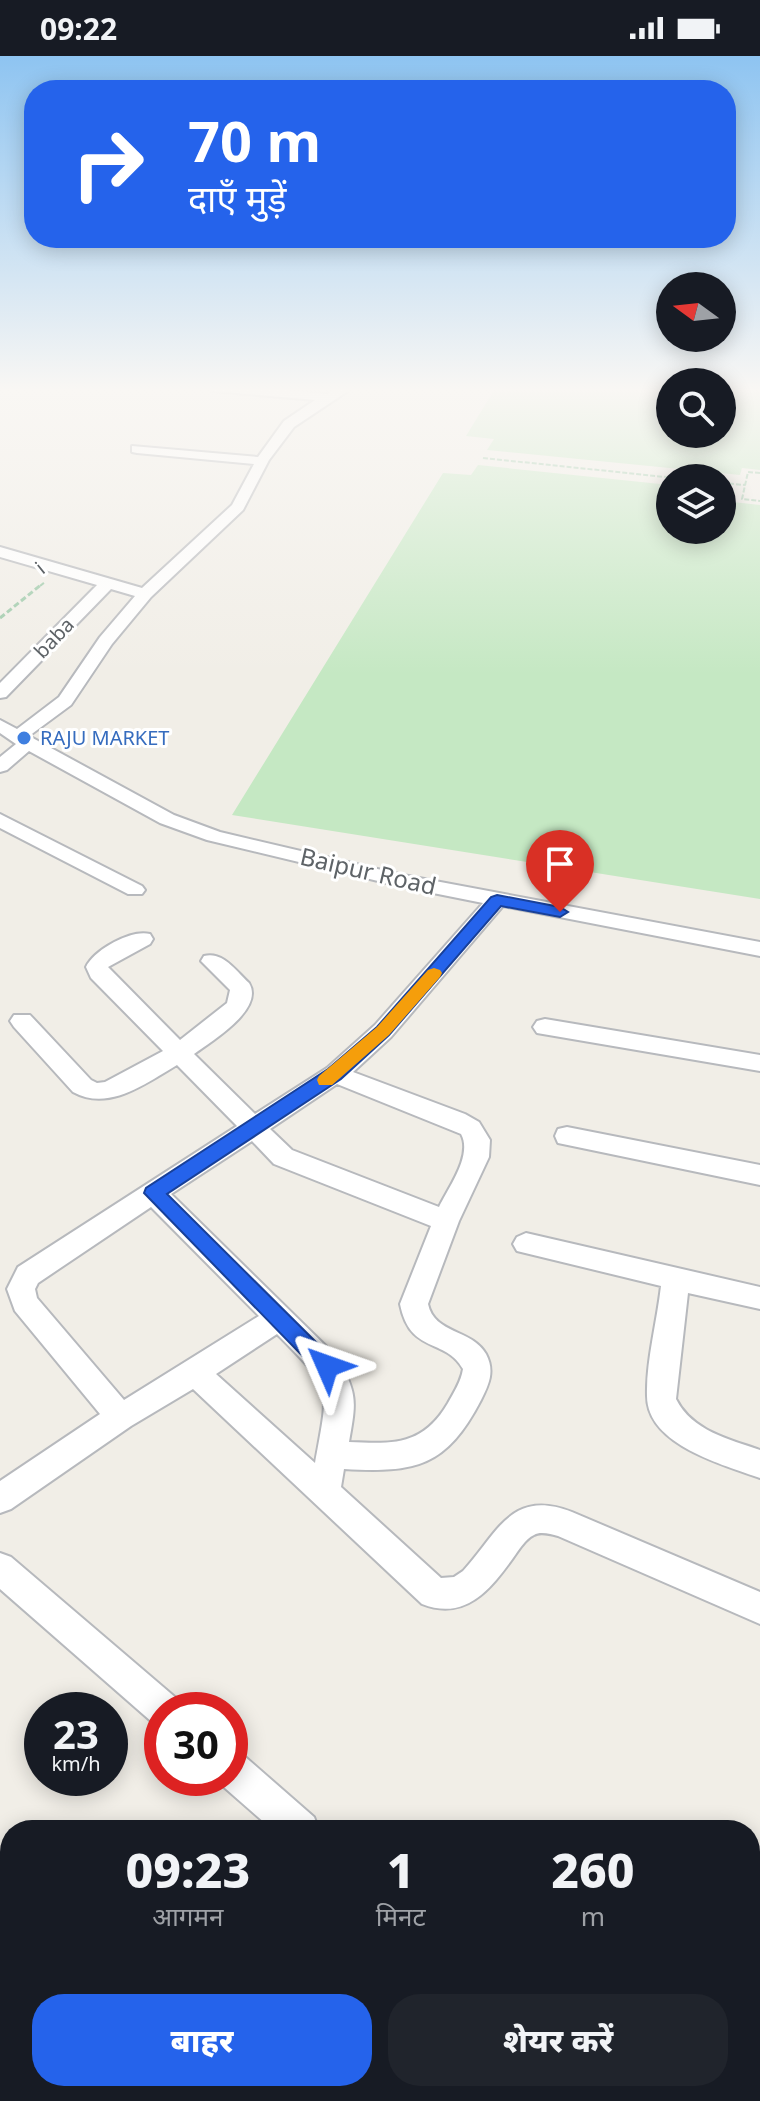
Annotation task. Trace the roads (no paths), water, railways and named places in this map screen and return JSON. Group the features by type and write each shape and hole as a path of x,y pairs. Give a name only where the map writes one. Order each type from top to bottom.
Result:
{"street":[{"path":"0,766 65,701 106,641 145,594 238,507 251,482"},
{"path":"0,552 145,594"},
{"name":"baba","path":"0,693 108,583"},
{"name":"Baipur Road","path":"0,725 167,819 214,836 311,861 497,900 760,949"},
{"path":"0,820 135,890"},
{"path":"120,1417 25,1303 21,1289 28,1275 335,1074 383,1031 497,900"},
{"path":"142,939 108,955 97,967 99,973 283,1157 446,1221"},
{"path":"22,1021 82,1086 92,1092 113,1090 180,1052 231,1014 241,999 241,988 212,961"},
{"path":"545,1027 760,1063"},
{"path":"331,1455 391,1457 422,1450 444,1434 473,1388 477,1366 473,1357 421,1327 414,1317 417,1291 476,1157 477,1140 470,1128 456,1120 335,1074"},
{"path":"567,1136 760,1175"},
{"path":"153,1193 327,1366 339,1387 340,1407 324,1495"},
{"path":"526,1244 760,1298"},
{"path":"676,1279 661,1399 665,1413 677,1427 694,1439 760,1464"},
{"path":"0,1499 120,1417 277,1319"},
{"path":"195,1373 434,1593 455,1595 472,1585 524,1523 542,1518 561,1522 760,1608"},
{"path":"0,1568 144,1693"},
{"path":"248,1784 290,1820"}],"place":[{"name":"RAJU MARKET","path":"24,738"}]}
